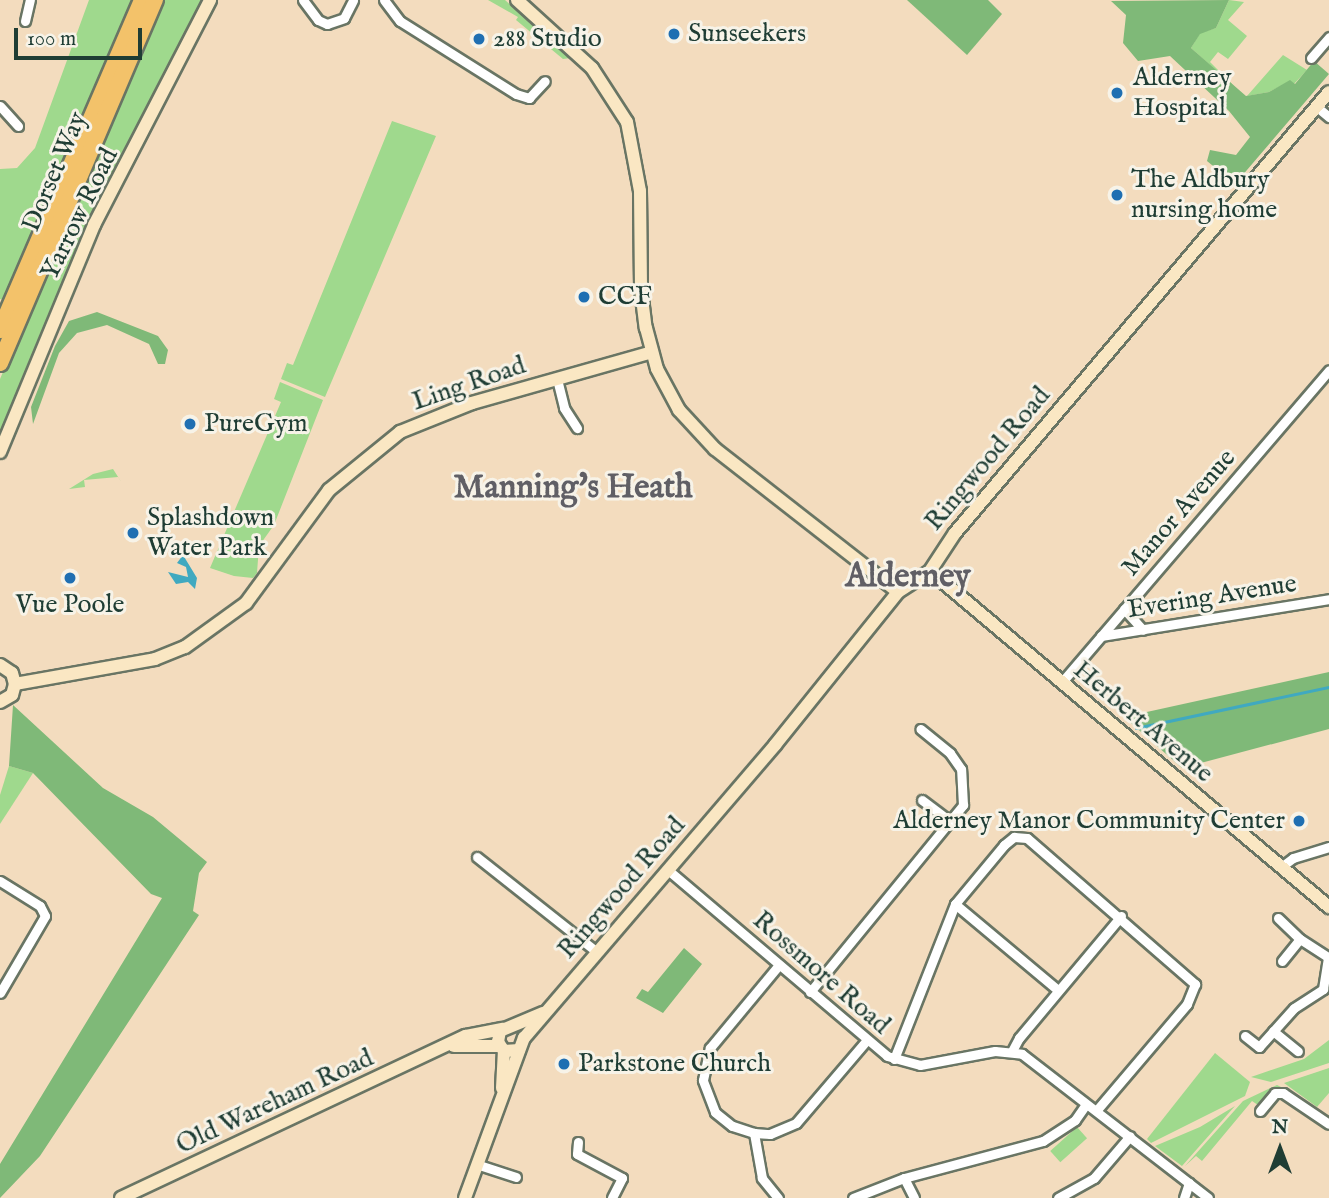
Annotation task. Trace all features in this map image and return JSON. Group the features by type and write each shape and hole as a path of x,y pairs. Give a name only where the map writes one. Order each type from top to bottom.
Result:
{"highway":[{"name":"Dorset Way","path":"0,330 142,0"},
{"name":"Dorset Way","path":"0,363 155,0"}],"street":[{"path":"25,21 30,0"},
{"name":"Yarrow Road","path":"0,452 94,225 210,0"},
{"path":"303,0 318,20 327,24 344,18 353,0"},
{"path":"384,0 400,21 516,94 529,98 545,81"},
{"path":"517,0 592,68 627,122 638,166 641,290 652,352 664,385 699,435 898,592"},
{"path":"1311,58 1329,37"},
{"name":"Ringwood Road","path":"465,1198 502,1088 521,1044 898,592 930,570 955,533 1329,92"},
{"path":"0,107 18,126"},
{"path":"1317,107 1329,117"},
{"path":"1,126 9,117"},
{"name":"Ling Road","path":"15,684 155,659 185,647 246,603 317,504 376,449 442,412 652,352"},
{"name":"Manor Avenue","path":"1061,684 1329,370"},
{"path":"557,379 564,408 577,428"},
{"name":"Herbert Avenue","path":"930,570 1061,684 1329,907"},
{"name":"Evering Avenue","path":"1101,636 1329,599"},
{"path":"1124,609 1143,631"},
{"path":"0,665 12,673 15,684 12,695 0,702"},
{"path":"810,992 950,821 965,797 961,769 950,753 920,729"},
{"path":"922,800 950,821"},
{"path":"894,1059 955,904 1004,845 1023,837 1186,972 1196,988 1096,1111"},
{"path":"1281,867 1293,858 1329,847"},
{"path":"477,857 597,952"},
{"name":"Rossmore Road","path":"668,870 866,1041 894,1059 927,1065 1012,1051"},
{"path":"0,881 40,906 45,916 0,993"},
{"path":"955,904 1058,990"},
{"path":"1121,916 1058,990 1012,1051 1130,1136 1208,1198"},
{"path":"1245,1035 1259,1047 1308,995 1323,989 1328,959 1300,939 1278,918"},
{"path":"1282,961 1300,939"},
{"path":"779,965 720,1034 704,1069 715,1112 732,1126 754,1133 770,1134 796,1123 866,1041"},
{"name":"Ringwood Road","path":"502,1088 501,1049 507,1027 547,1011"},
{"path":"507,1027 521,1044"},
{"name":"Old Wareham Road","path":"121,1198 449,1047 466,1036 507,1027"},
{"path":"1273,1031 1298,1051"},
{"name":"Old Wareham Road","path":"449,1047 501,1049 521,1044"},
{"path":"1260,1111 1275,1093 1283,1093 1329,1124"},
{"path":"853,1198 904,1178 1043,1141 1075,1120 1086,1104"},
{"path":"754,1133 760,1171 778,1198"},
{"path":"1058,1198 1094,1178 1130,1136"},
{"path":"578,1142 577,1154 622,1178 612,1198"},
{"path":"476,1164 516,1177"},
{"path":"904,1178 914,1198"},
{"path":"1184,1198 1189,1183"}],"green space":[{"path":"89,0 134,0 7,301 0,299 0,169 17,168 35,148"},
{"path":"162,0 204,0 82,240 0,439 0,379"},
{"path":"488,0 505,0 571,58 563,59 516,20 518,17"},
{"path":"907,0 988,0 1002,14 967,55"},
{"path":"1229,0 1244,2 1228,20 1247,36 1228,59 1218,52 1210,62 1237,89 1191,48 1200,33 1216,28"},
{"path":"1229,0 1216,28 1200,34 1191,48 1246,96 1269,92 1290,80 1295,84 1314,61 1329,74 1235,184 1207,161 1210,150 1236,155 1250,137 1229,111 1170,56 1138,61 1123,43 1126,15 1111,1"},
{"path":"1283,55 1307,70 1294,84 1290,81 1269,92 1247,96"},
{"path":"392,121 436,136 325,397 281,379 287,363 293,365"},
{"path":"97,312 158,336 168,350 165,364 158,364 149,344 107,325 77,333 59,353 33,424 31,407 55,346 69,321"},
{"path":"280,382 323,400 274,525 259,546 257,573 253,578 234,576 210,568 281,402 274,399"},
{"path":"113,469 122,483 118,477 84,480 85,487 69,489 93,474"},
{"path":"1329,672 1329,729 1182,768 1124,717"},
{"path":"13,705 103,788 153,817 207,862 199,873 193,911 199,915 40,1156 0,1198 0,1164 162,898 151,894 33,773 9,766"},
{"path":"9,766 33,773 0,824 0,795"},
{"path":"684,948 702,964 663,1013 636,998 642,989 648,992"},
{"path":"1329,1040 1329,1063 1271,1082 1251,1077 1304,1059"},
{"path":"1215,1053 1250,1082 1245,1096 1151,1143 1147,1139"},
{"path":"1329,1068 1329,1093 1317,1107 1284,1083"},
{"path":"1277,1085 1285,1089 1261,1107 1252,1101 1202,1161 1196,1156 1185,1166 1243,1101"},
{"path":"1235,1106 1182,1166 1155,1146 1200,1127"},
{"path":"1077,1127 1087,1138 1060,1162 1050,1151"}],"water":[{"path":"183,555 197,578 195,589 188,582 176,584 168,572 188,577 186,567 177,563"}],"waterway":[{"path":"1136,728 1329,687"}],"place":[{"name":"Sunseekers","path":"674,34"},
{"name":"288 Studio","path":"479,39"},
{"name":"Alderney Hospital","path":"1117,93"},
{"name":"The Aldbury nursing home","path":"1117,195"},
{"name":"CCF","path":"584,297"},
{"name":"PureGym","path":"190,424"},
{"name":"Splashdown Water Park","path":"133,533"},
{"name":"Vue Poole","path":"70,578"},
{"name":"Alderney Manor Community Center","path":"1299,821"},
{"name":"Parkstone Church","path":"564,1064"}],"district":[{"name":"Manning's Heath","path":"573,489"},
{"name":"Alderney","path":"908,578"}]}
